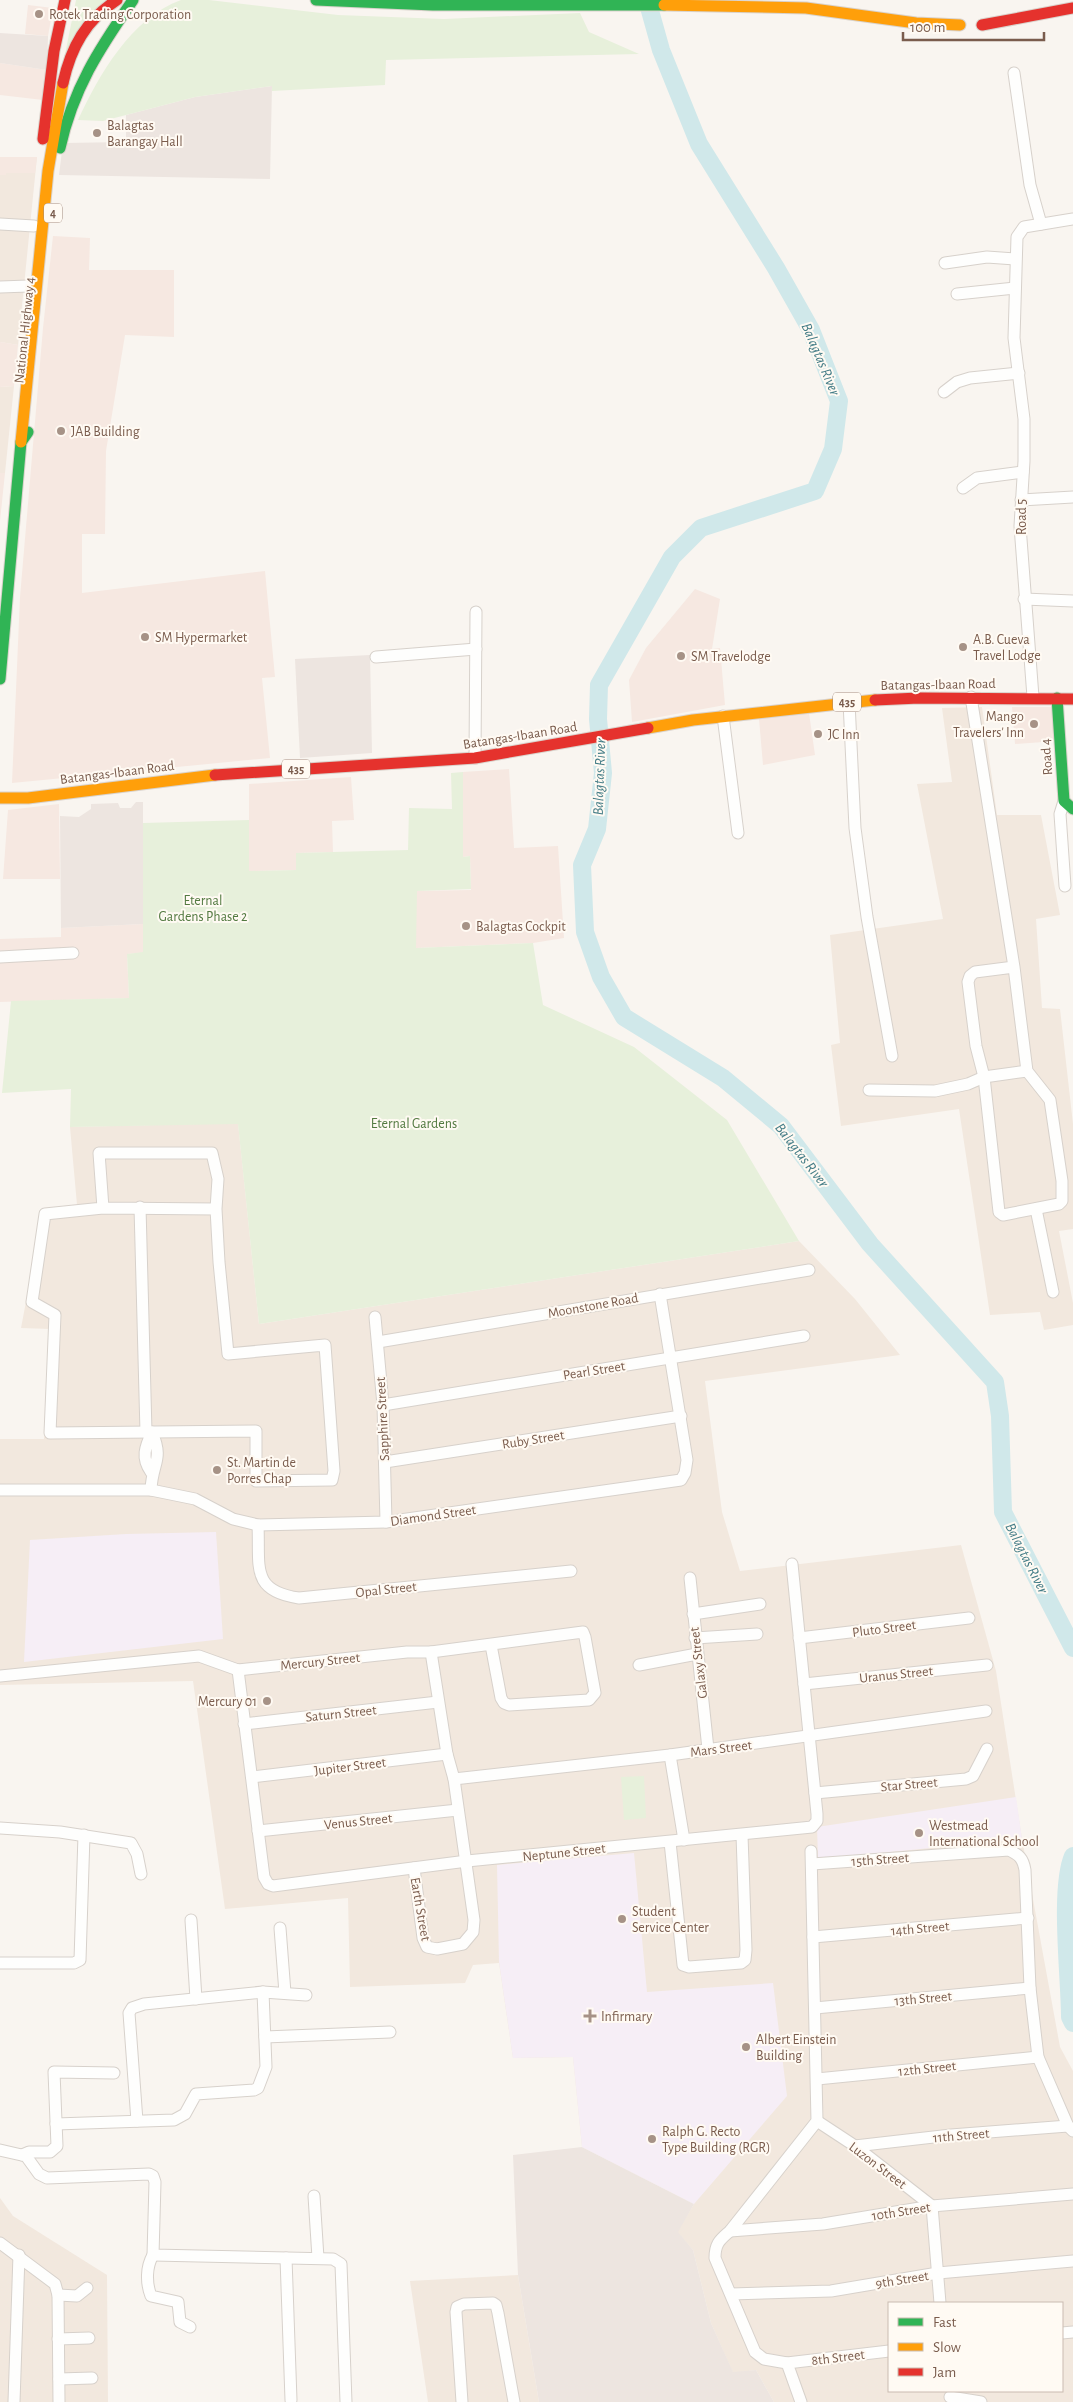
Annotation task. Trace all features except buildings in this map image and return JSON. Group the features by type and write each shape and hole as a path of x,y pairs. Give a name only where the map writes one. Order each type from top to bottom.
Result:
{"main road":[{"name":"National Highway 4","path":"0,679 5,552 19,437 28,286 54,51 66,0"},
{"path":"19,437 53,138 65,79 78,40 98,15 117,0"},
{"name":"National Highway 4","path":"19,437 28,434 60,148 67,114 86,68 133,0"},
{"path":"316,0 454,7 703,4 814,7 903,23 960,25"},
{"path":"982,25 1073,8"},
{"name":"Batangas-Ibaan Road","path":"0,798 28,798 225,774 475,758 723,716 849,702 971,697 1073,699"},
{"name":"Road 4","path":"1057,698 1069,805"}],"street":[{"path":"1014,73 1030,185 1041,224 1073,219"},
{"path":"0,224 34,226"},
{"name":"Road 5","path":"1033,697 1024,599 1020,500 1023,472 1024,420 1014,338 1015,260 1019,231 1024,227 1041,224"},
{"path":"945,263 987,258 1015,260"},
{"path":"0,287 28,286"},
{"path":"957,294 1015,288"},
{"path":"944,392 957,382 970,378 1019,373"},
{"path":"963,488 977,478 1023,472"},
{"path":"1020,500 1073,497"},
{"path":"1024,599 1073,601"},
{"path":"475,758 476,612"},
{"path":"376,657 476,649"},
{"path":"971,697 1014,967 1027,1071 1050,1100 1062,1181 1062,1201 1059,1204 1003,1215 999,1212 984,1077 976,1046 968,982 974,972 1014,967"},
{"path":"849,702 855,828 866,917 892,1056"},
{"path":"723,716 738,833"},
{"path":"1065,886 1060,821 1069,805"},
{"path":"0,957 73,953"},
{"path":"869,1090 935,1091 968,1084 984,1077 1027,1071"},
{"path":"103,1208 99,1154 212,1153 218,1179 216,1208 228,1354 325,1345 334,1471 332,1480 256,1481 256,1431 50,1433 54,1315 32,1302 45,1214 103,1208 216,1208"},
{"path":"140,1207 149,1432 158,1448 158,1462 151,1472 151,1490"},
{"path":"1036,1209 1053,1292"},
{"name":"Moonstone Road","path":"378,1342 809,1270"},
{"name":"Diamond Street","path":"0,1490 151,1490 195,1499 233,1519 258,1525 386,1522 681,1480 685,1473 687,1460 660,1294"},
{"name":"Sapphire Street","path":"376,1317 383,1405 386,1522"},
{"name":"Pearl Street","path":"383,1405 804,1336"},
{"name":"Ruby Street","path":"384,1462 681,1416"},
{"name":"Opal Street","path":"258,1525 260,1574 266,1586 281,1595 300,1598 571,1571"},
{"name":"Neptune Street","path":"238,1670 264,1876 268,1884 273,1886 467,1861 812,1827 817,1821 815,1793 792,1564"},
{"name":"Galaxy Street","path":"690,1578 708,1749"},
{"path":"693,1614 760,1604"},
{"name":"Pluto Street","path":"799,1638 969,1618"},
{"name":"Mercury Street","path":"0,1676 200,1656 238,1670 406,1652 431,1652 583,1632 594,1693 593,1697 590,1700 509,1705 504,1703 501,1698 491,1645"},
{"path":"695,1638 757,1634"},
{"path":"431,1652 438,1702 454,1779 467,1861"},
{"path":"638,1665 697,1654"},
{"name":"Uranus Street","path":"804,1684 987,1665"},
{"name":"Saturn Street","path":"244,1724 438,1702"},
{"name":"Mars Street","path":"454,1779 670,1755 986,1711"},
{"name":"Star Street","path":"815,1793 966,1779 973,1776 987,1749"},
{"name":"Jupiter Street","path":"252,1777 448,1754"},
{"path":"670,1755 684,1840"},
{"name":"Venus Street","path":"258,1831 458,1810"},
{"path":"0,1828 84,1835 131,1843 138,1854 141,1874"},
{"path":"0,1963 74,1963 80,1960 84,1835"},
{"path":"670,1842 683,1965 689,1967 741,1962 745,1960 746,1950 742,1835"},
{"name":"15th Street","path":"812,1864 1008,1850 1024,1861 1028,1918"},
{"path":"811,1851 817,2121"},
{"name":"Earth Street","path":"414,1868 423,1938 427,1947 437,1949 463,1944 473,1932 474,1920 467,1861"},
{"path":"1028,1918 1030,1988 1038,2057 1071,2129"},
{"name":"14th Street","path":"813,1937 1028,1918"},
{"path":"191,1920 196,1999"},
{"path":"280,1928 285,1993"},
{"name":"13th Street","path":"815,2008 1030,1988"},
{"path":"56,2124 182,2118 196,2094 201,2092 254,2090 258,2088 266,2068 263,1992"},
{"path":"137,2121 129,2013 132,2008 144,2004 263,1992 306,1995"},
{"path":"265,2037 390,2032"},
{"name":"12th Street","path":"817,2079 1038,2057"},
{"path":"22,2155 29,2152 54,2151 57,2146 54,2072 114,2073"},
{"name":"Luzon Street","path":"817,2121 855,2146 932,2206"},
{"name":"8th Street","path":"817,2121 730,2231 716,2243 715,2258 755,2352 764,2359 787,2363 888,2351"},
{"name":"11th Street","path":"855,2146 951,2135 1071,2129"},
{"path":"0,2150 29,2158 39,2174 47,2178 149,2174 153,2176 155,2182 154,2255 149,2262 148,2287 150,2296 178,2302 180,2322 190,2327"},
{"name":"10th Street","path":"730,2231 824,2224 932,2206 1073,2194"},
{"path":"314,2196 318,2258"},
{"path":"932,2206 940,2302"},
{"path":"0,2243 19,2255 55,2284 58,2295 59,2402"},
{"path":"14,2402 19,2255"},
{"path":"154,2255 333,2258 341,2264 346,2402"},
{"path":"286,2258 291,2400"},
{"name":"9th Street","path":"731,2294 831,2291 938,2273 1073,2261"},
{"path":"58,2295 77,2296 87,2288"},
{"path":"462,2402 457,2307 464,2304 493,2302 498,2313 514,2402"},
{"path":"58,2339 90,2338"},
{"path":"787,2363 801,2402"},
{"path":"59,2379 92,2378"},
{"path":"949,2396 981,2402"}],"shaded area":[{"path":"28,5 53,8 48,36 25,34"},
{"path":"0,33 48,36 47,70 0,63"},
{"path":"0,63 47,70 43,100 0,95"},
{"path":"272,86 270,179 59,175 63,143 126,142 126,115 195,97"},
{"path":"0,157 37,157 18,345 0,342"},
{"path":"0,157 37,157 35,173 6,173 6,175 0,175"},
{"name":"SM Hypermarket","path":"53,236 90,238 89,270 174,270 174,337 125,335 106,451 105,534 82,534 82,593 265,571 275,677 262,678 270,758 12,783 20,597 43,328"},
{"path":"0,342 18,345 14,386 0,387"},
{"path":"14,386 5,473 0,473 0,387"},
{"path":"0,473 5,473 0,521"},
{"name":"SM Travelodge","path":"695,589 720,599 712,649 720,648 725,705 632,722 629,680 646,648"},
{"path":"370,655 372,753 300,758 295,659"},
{"path":"982,707 997,815 1041,815 1060,915 1036,919 1042,1008 1060,1009 1073,1124 1073,1229 1059,1231 1073,1303 1073,1325 1044,1330 1040,1312 990,1315 959,1109 841,1126 831,1045 840,1043 830,935 943,919 917,784 952,782 942,708"},
{"name":"Mango Travelers' Inn","path":"1012,707 1054,707 1057,741 1015,744"},
{"path":"809,713 815,755 763,765 759,719"},
{"path":"509,769 514,848 558,846 564,938 533,943 416,948 416,891 471,890 470,856 463,857 463,772"},
{"path":"351,777 354,820 332,821 333,852 296,853 297,870 249,871 249,784"},
{"path":"136,802 143,802 143,924 61,928 60,816 79,817 91,809 91,804 118,803 120,808 131,808"},
{"path":"59,804 60,879 3,879 8,810"},
{"path":"143,924 143,953 127,954 129,998 0,1002 0,939 61,937 61,928"},
{"path":"238,1123 259,1324 799,1241 855,1299 900,1355 705,1381 722,1512 740,1571 961,1545 996,1671 1022,1839 1060,2047 1073,2071 1073,2402 774,2402 756,2370 733,2373 711,2323 693,2250 677,2232 694,2204 582,2147 573,2057 513,2058 499,1963 473,1965 465,1983 350,1987 348,1898 225,1909 193,1681 0,1685 0,1439 44,1439 50,1329 21,1328 43,1212 77,1205 70,1127"},
{"path":"216,1532 223,1639 24,1662 30,1540 126,1534"},
{"name":"Westmead International School","path":"1016,1797 1022,1839 818,1859 817,1827"},
{"path":"634,1853 647,1992 773,1983 787,2096 694,2204 582,2147 573,2057 513,2058 499,1962 497,1865"},
{"path":"582,2147 694,2204 678,2232 693,2250 711,2323 733,2372 756,2370 774,2402 539,2402 518,2275 513,2155"},
{"path":"0,2198 13,2216 107,2275 108,2402 0,2402"},
{"path":"518,2275 539,2402 428,2402 410,2281"}],"green space":[{"path":"76,0 118,0 63,64"},
{"path":"181,0 209,0 338,15 444,19 580,13 589,32 639,54 386,60 385,85 272,91 272,86 195,97 103,121 78,120 107,67 132,34 163,8"},
{"name":"Eternal Gardens","path":"463,772 463,857 470,856 471,889 417,891 416,948 533,943 543,1005 634,1047 727,1120 799,1241 259,1324 238,1124 70,1127 71,1089 2,1093 11,1001 129,998 127,954 143,952 143,823 249,820 249,871 296,870 296,853 408,850 409,808 452,809 451,773"},
{"path":"644,1776 646,1818 624,1820 621,1777"}],"waterway":[{"name":"Balagtas River","path":"647,0 661,50 699,144 776,268 811,330 839,401 833,449 815,491 701,528 672,557 599,685 598,719 603,773 597,829 582,865 585,932 601,977 624,1017 723,1078 781,1126 870,1244 995,1382 1000,1416 1003,1512 1073,1648"},
{"name":"Balagtas River","path":"1073,1856 1069,1871 1066,1911 1070,2017 1073,2023"}],"traffic: fast":[{"path":"60,148 65,127 80,88 98,53 133,0"},
{"path":"316,0 433,5 664,5"},
{"path":"0,679 21,442 28,432"},
{"path":"1057,698 1064,801 1073,809"}],"traffic: slow":[{"path":"664,5 806,8 916,23 960,25"},
{"path":"21,442 48,171 63,83"},
{"path":"648,728 693,720 875,700"},
{"path":"0,798 28,798 215,775"}],"traffic: jam":[{"path":"43,139 54,51 65,0"},
{"path":"63,83 70,58 81,36 97,16 117,0"},
{"path":"982,25 1073,8"},
{"path":"875,700 919,698 1073,699"},
{"path":"215,775 475,758 648,728"}],"place":[{"name":"Rotek Trading Corporation","path":"39,14"},
{"name":"Balagtas Barangay Hall","path":"97,133"},
{"name":"JAB Building","path":"61,431"},
{"name":"SM Hypermarket","path":"145,637"},
{"name":"A.B. Cueva Travel Lodge","path":"963,647"},
{"name":"SM Travelodge","path":"681,656"},
{"name":"Mango Travelers' Inn","path":"1034,724"},
{"name":"JC Inn","path":"818,734"},
{"name":"Balagtas Cockpit","path":"466,926"},
{"name":"St. Martin de Porres Chap","path":"217,1470"},
{"name":"Mercury 01","path":"267,1701"},
{"name":"Westmead International School","path":"919,1833"},
{"name":"Student Service Center","path":"622,1919"},
{"name":"Infirmary","path":"590,2016"},
{"name":"Albert Einstein Building","path":"746,2047"},
{"name":"Ralph G. Recto Type Building (RGR)","path":"652,2139"}],"park label":[{"name":"Eternal Gardens Phase 2","path":"203,908"}]}
